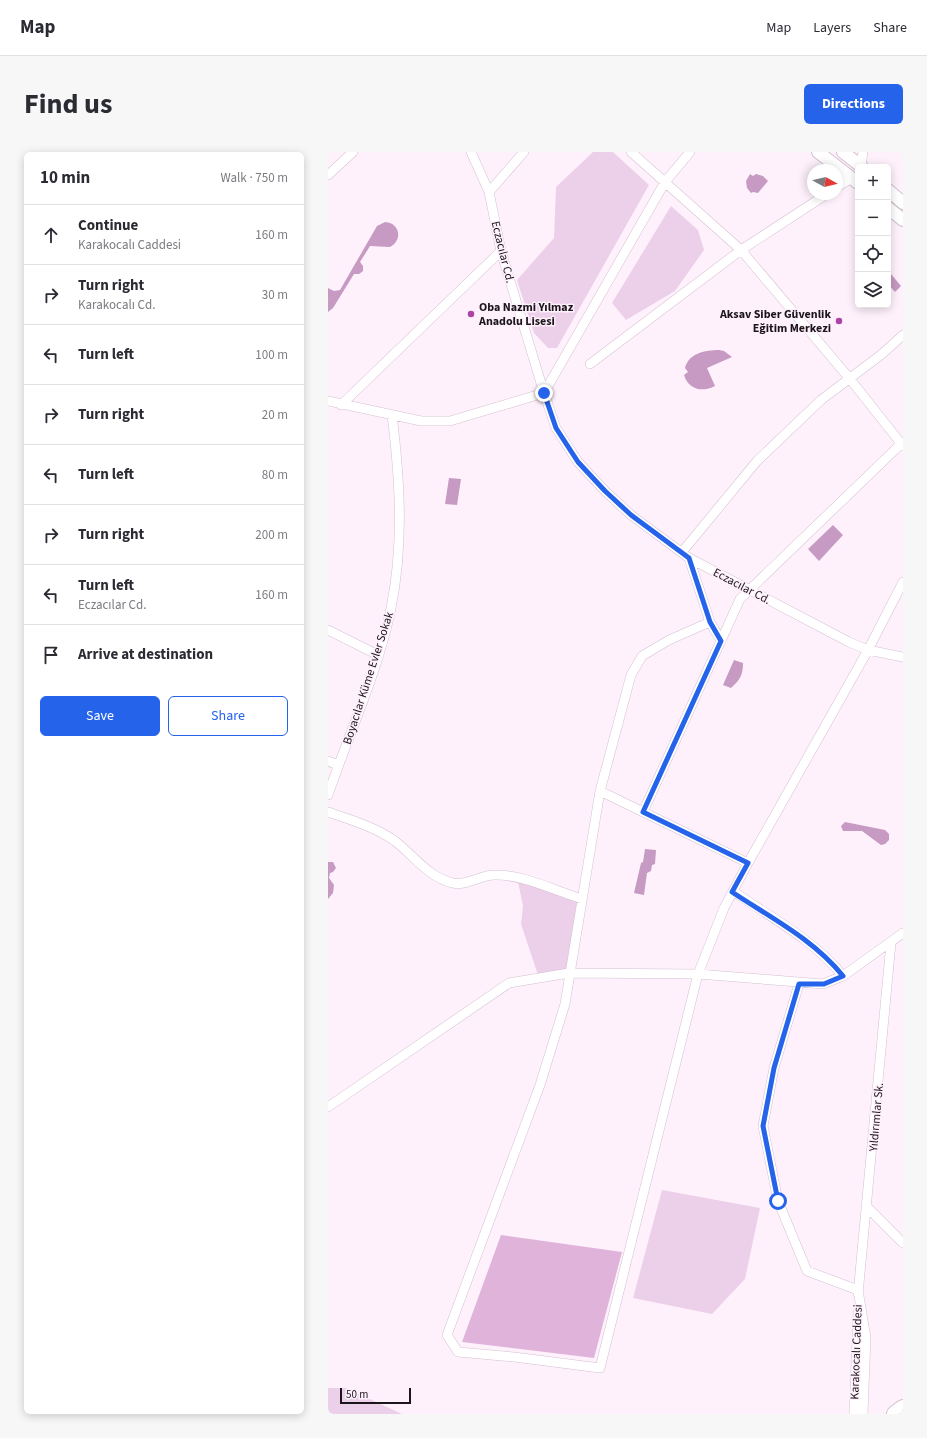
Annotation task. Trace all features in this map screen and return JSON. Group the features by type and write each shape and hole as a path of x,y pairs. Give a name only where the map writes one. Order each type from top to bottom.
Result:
{"highway":[{"path":"895,1414 903,1408"}],"street":[{"path":"328,174 353,152"},
{"name":"Eczacılar Cd.","path":"471,152 489,192 501,250 556,428 578,462 605,491 631,515 686,555 868,650 903,657"},
{"path":"489,192 524,152"},
{"path":"631,152 741,250 850,379 902,445 740,599 643,812"},
{"path":"328,401 421,421 450,421 544,393 665,182 690,152"},
{"path":"818,152 855,170"},
{"path":"843,152 855,167"},
{"path":"861,164 863,152"},
{"path":"843,183 855,175"},
{"path":"891,193 903,203"},
{"path":"590,364 741,250 818,200"},
{"path":"891,210 903,220"},
{"path":"341,405 501,250"},
{"path":"721,641 710,622 686,555 757,461 821,400 850,379 903,335"},
{"name":"Boyacılar Küme Evler Sokak","path":"328,795 378,655 391,608 401,517 392,415"},
{"path":"710,622 669,640 642,656 631,675 600,792 565,1004 540,1085 447,1335 458,1352 514,1357 600,1368 698,974 724,908 732,892 868,650 903,582"},
{"path":"328,630 378,655"},
{"path":"328,762 338,765"},
{"path":"600,792 748,863"},
{"path":"328,812 382,833 396,842 429,871 441,879 454,884 494,875 507,876 519,878 582,899"},
{"path":"732,892 806,939 828,958 843,976"},
{"path":"328,1108 509,983 569,973 698,974 799,984 824,984 843,976 903,933"},
{"name":"Yıldırımlar Sk.","path":"858,1290 891,943"},
{"name":"Karakocalı Caddesi","path":"799,984 774,1068 763,1126 778,1201 807,1271 858,1290 866,1338 858,1412"},
{"path":"867,1207 903,1244"}],"shaded area":[{"path":"593,152 613,152 649,185 557,348 548,348 534,333 517,280 554,238 556,187"},
{"path":"750,174 753,176 756,174 763,176 768,181 758,193 751,193 747,188 746,181"},
{"path":"671,206 698,230 704,250 675,291 626,320 612,303"},
{"path":"385,222 394,225 397,229 397,240 390,247 370,246 360,262 363,266 363,271 359,274 354,274 333,308 328,312 328,288 334,291 340,290 377,226"},
{"path":"891,274 901,286 895,292 891,287"},
{"path":"719,350 724,351 732,357 707,368 715,386 701,389 689,384 684,375 688,372 685,368 690,359 698,353"},
{"path":"449,478 461,479 457,505 445,504"},
{"path":"833,525 843,535 819,561 808,549"},
{"path":"734,660 743,663 743,667 742,674 731,688 723,685"},
{"path":"845,822 885,830 889,834 889,840 885,844 881,845 862,831 843,831 841,826"},
{"path":"645,849 656,850 655,864 652,865 651,871 647,873 644,895 634,893 641,863 643,862"},
{"path":"328,862 333,862 336,868 330,873 329,878 334,885 333,893 328,899"},
{"path":"518,882 579,901 567,971 538,975 521,924 523,906"},
{"path":"662,1190 760,1208 745,1279 712,1314 633,1298"},
{"path":"501,1235 622,1252 594,1358 462,1342"},
{"path":"328,1388 346,1388 402,1414 328,1414"}],"place":[{"name":"Oba Nazmi Yılmaz Anadolu Lisesi","path":"471,314"},
{"name":"Aksav Siber Güvenlik Eğitim Merkezi","path":"839,321"}],"route":[{"path":"544,393 556,428 578,462 605,491 631,515 689,558 710,622 721,641 643,812 748,863 732,892 806,939 828,958 843,976 824,984 799,984 774,1068 763,1126 778,1201"}]}
